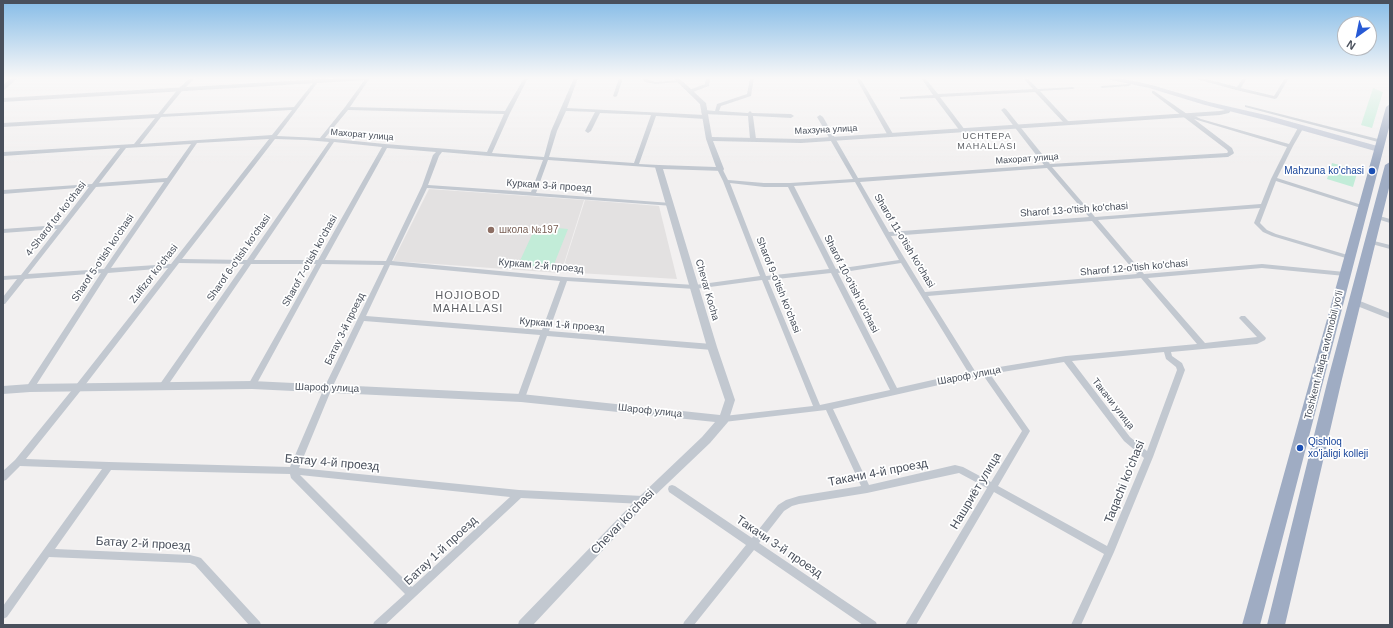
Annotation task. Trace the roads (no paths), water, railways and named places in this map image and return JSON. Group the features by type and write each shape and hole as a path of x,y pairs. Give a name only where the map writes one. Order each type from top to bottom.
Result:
{"highway":[{"name":"Toshkent halqa avtomobil yo'li","path":"1251,625 1390,107"},
{"name":"Toshkent halqa avtomobil yo'li","path":"1276,625 1376,216 1390,165"},
{"path":"1355,238 1370,242"},
{"path":"1333,323 1348,329"}],"main road":[{"path":"1223,107 1229,109 1245,109 1301,127 1379,145"}],"street":[{"path":"135,146 166,107"},
{"path":"489,154 510,107"},
{"path":"703,107 709,139 720,169"},
{"path":"875,107 890,134"},
{"path":"945,107 962,130"},
{"path":"1052,107 1066,122"},
{"name":"Махорат улица","path":"726,181 764,185 790,185 1228,154 1231,152 1230,149 1175,107"},
{"path":"3,125 295,108"},
{"name":"Zulfizor ko'chasi","path":"4,474 18,462 79,387 295,108"},
{"path":"321,140 347,108 507,113"},
{"path":"533,194 546,159 554,131 564,109 654,115 704,114 717,111 791,116"},
{"name":"Махзуна улица","path":"709,139 801,141 1227,112 1229,109"},
{"path":"1245,109 1379,145"},
{"path":"1004,110 1048,166 1202,345"},
{"path":"588,131 598,111"},
{"path":"750,113 753,139"},
{"path":"636,165 654,115"},
{"path":"1186,115 1290,146"},
{"name":"Sharof 11-o'tish ko'chasi","path":"820,117 903,261 973,374"},
{"path":"1301,127 1274,179 1257,223 1265,231 1350,257"},
{"name":"Махорат улица","path":"3,154 272,137 546,159 659,167 720,169"},
{"name":"Sharof 6-o'tish ko'chasi","path":"163,386 332,141"},
{"name":"Sharof 5-o'tish ko'chasi","path":"30,388 167,180 195,142"},
{"name":"Sharof 7-o'tish ko'chasi","path":"252,385 385,146"},
{"name":"4-Sharof tor ko'chasi","path":"3,302 124,147"},
{"name":"Батау 3-й проезд","path":"294,471 328,388 425,186 436,155 441,150"},
{"name":"Chevar Kocha","path":"659,167 712,347 730,400 724,419"},
{"name":"Sharof 9-o'tish ko'chasi","path":"720,169 818,409"},
{"path":"1274,179 1363,207"},
{"path":"3,192 167,180"},
{"name":"Sharof 10-o'tish ko'chasi","path":"790,185 894,391"},
{"name":"Куркам 3-й проезд","path":"425,186 671,205"},
{"name":"Sharof 13-o'tish ko'chasi","path":"887,234 1264,206"},
{"path":"1376,216 1390,221"},
{"path":"3,231 62,227"},
{"path":"1370,242 1390,247"},
{"name":"Куркам 2-й проезд","path":"3,278 174,263 321,262 388,263 564,279 695,287 834,271 903,261"},
{"name":"Sharof 12-o'tish ko'chasi","path":"924,294 1144,277 1262,266 1345,274"},
{"path":"521,398 564,279"},
{"path":"1355,302 1390,316"},
{"name":"Куркам 1-й проезд","path":"362,318 712,347"},
{"name":"Шароф улица","path":"3,390 79,387 252,385 328,388 521,398 724,419 818,409 973,374 1066,359 1257,341 1262,338 1243,318"},
{"name":"Taqachi koʻchasi","path":"1076,625 1149,457 1181,370 1179,365 1169,357 1167,350"},
{"name":"Такачи улица","path":"1066,359 1127,438 1149,457"},
{"name":"Нашриёт улица","path":"910,625 991,487 1026,431 985,372"},
{"path":"828,407 867,489"},
{"name":"Chevar ko'chasi","path":"524,625 643,500 706,440 724,419"},
{"name":"Батау 4-й проезд","path":"18,462 294,471 519,494 643,500"},
{"path":"3,614 109,466"},
{"name":"Такачи 4-й проезд","path":"688,625 752,544 782,508 789,503 867,489 958,469 1109,552"},
{"path":"294,471 294,475 412,594"},
{"name":"Такачи 3-й проезд","path":"672,489 872,625"},
{"name":"Батау 1-й проезд","path":"378,625 519,494"},
{"name":"Батау 2-й проезд","path":"47,553 190,558 198,560 256,625"}],"place":[{"name":"Mahzuna ko'chasi","path":"1372,171"},
{"name":"школа №197","path":"491,230"},
{"name":"Qishloq xo'jaligi kolleji","path":"1300,448"}],"district":[{"name":"UCHTEPA MAHALLASI","path":"987,142"},
{"name":"HOJIOBOD MAHALLASI","path":"468,302"}]}
